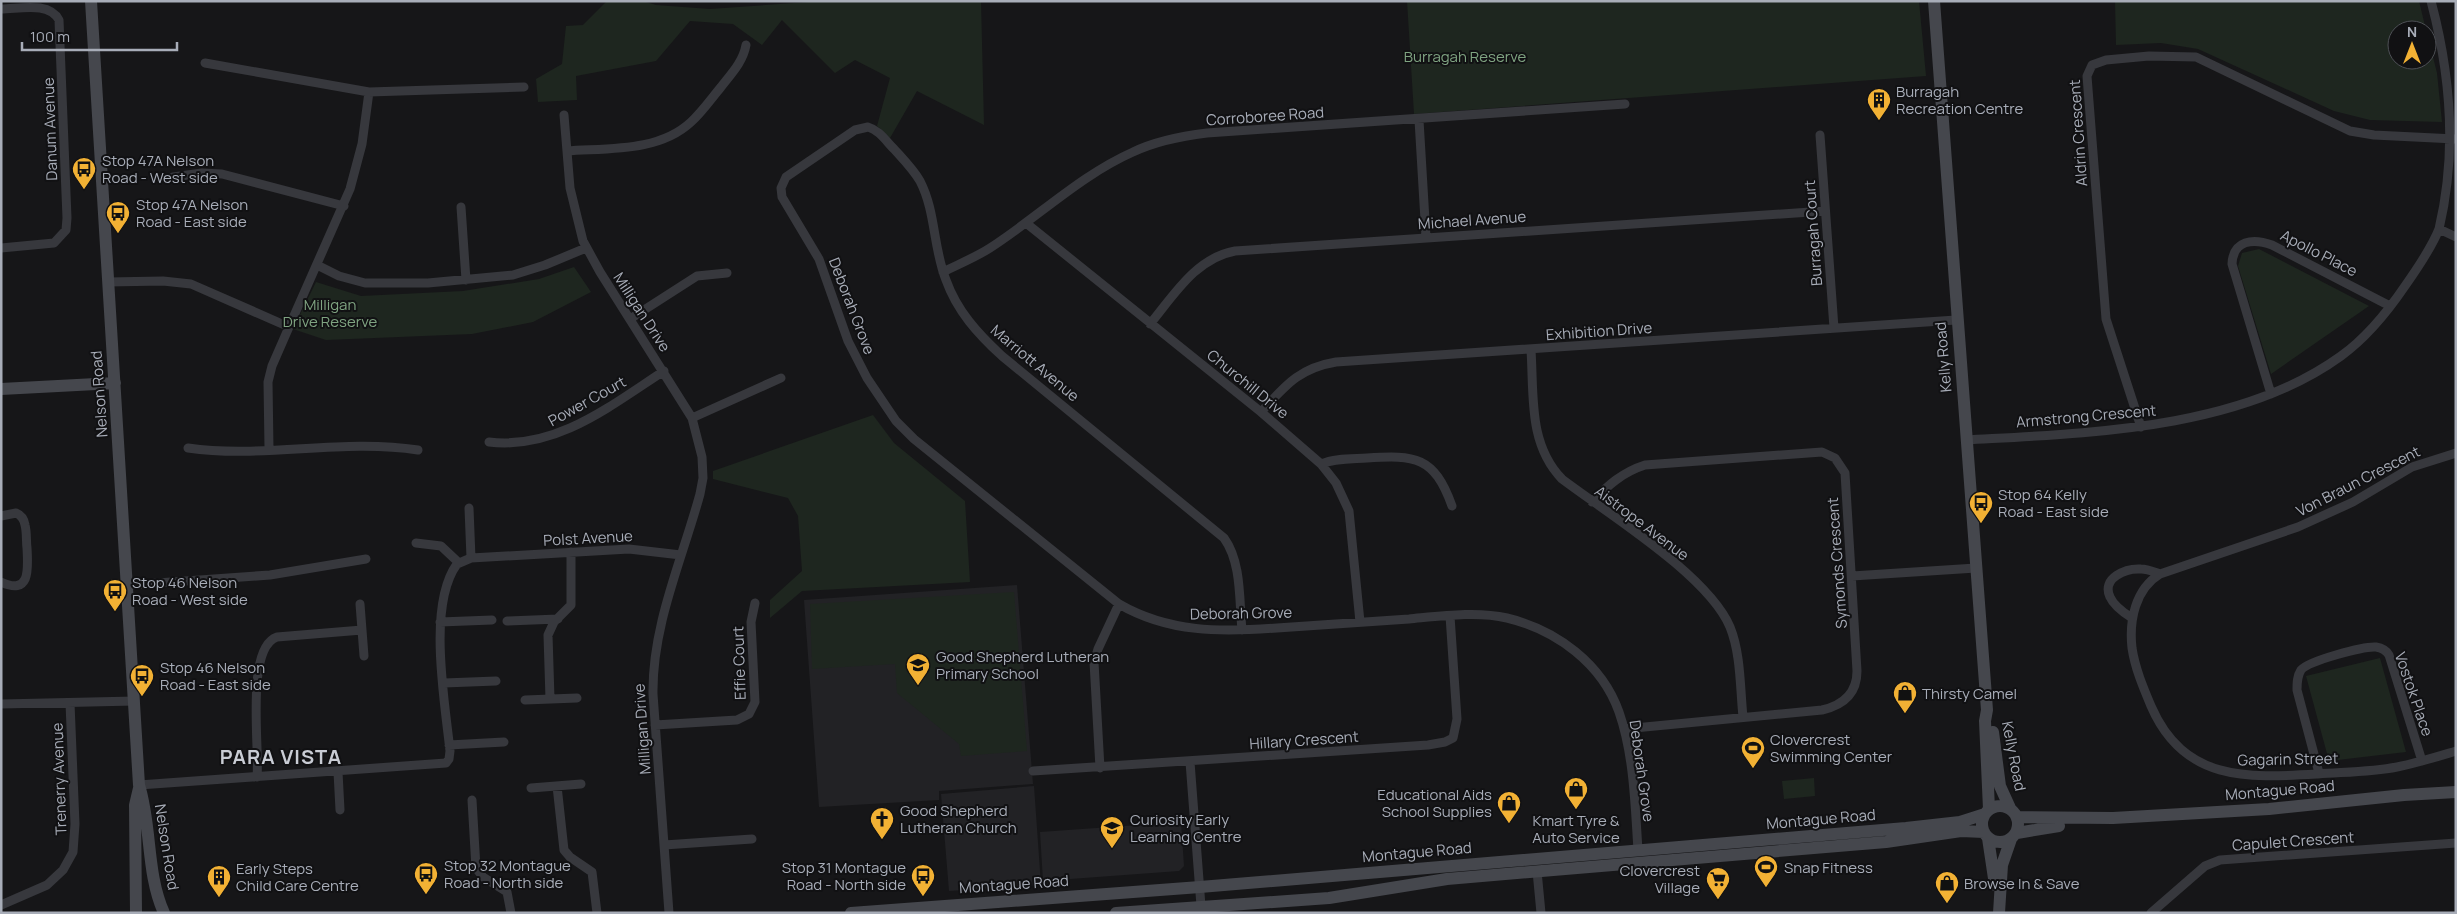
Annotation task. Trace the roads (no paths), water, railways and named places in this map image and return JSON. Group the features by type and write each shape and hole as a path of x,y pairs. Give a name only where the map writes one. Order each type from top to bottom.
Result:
{"main road":[{"name":"Nelson Road","path":"91,1 140,785 146,806 156,888 164,913"},
{"name":"Kelly Road","path":"1934,1 1956,320 1987,710 1992,722 2000,786 2014,812"},
{"path":"1,389 115,383"},
{"name":"Kelly Road","path":"1987,710 1984,721 1987,811"},
{"name":"Nelson Road","path":"136,913 135,805 140,785"},
{"name":"Montague Road","path":"2014,812 2114,818 2269,809 2454,792"},
{"path":"1998,896 1982,821 1987,811 1997,806 2014,812 2019,825 2003,858 1998,896 1999,913"},
{"name":"Montague Road","path":"850,913 974,908 1200,887 1537,866 1929,826 1967,820 1987,811"},
{"name":"Montague Road","path":"2014,836 2039,828 2103,822 2114,818"},
{"name":"Montague Road","path":"1638,856 1886,842 1961,831 1986,835"},
{"path":"1986,835 1997,842 2014,836"},
{"name":"Montague Road","path":"1116,913 1329,898 1537,866"}],"street":[{"name":"Armstrong Crescent","path":"1966,440 2142,427 2214,411 2270,394 2295,383 2343,354 2362,337 2390,306 2420,263 2439,229 2452,176 2455,138 2454,104 2450,74 2431,1"},
{"name":"Danum Avenue","path":"1,10 42,8 53,12 59,20 67,218 66,230 54,243 1,248"},
{"path":"567,151 647,144 676,133 704,109 742,59 746,45"},
{"name":"Aldrin Crescent","path":"2142,427 2106,319 2087,76 2092,65 2106,60 2149,56 2196,57 2350,131 2374,135 2455,138"},
{"path":"205,63 369,92 524,87"},
{"path":"269,449 268,382 272,366 344,206 358,160 369,92"},
{"name":"Corroboree Road","path":"943,272 990,248 1110,164 1134,151 1160,142 1207,133 1419,120 1625,104"},
{"name":"Milligan Drive","path":"564,115 572,198 586,248 692,418 700,442 703,478 655,648 652,680 669,913"},
{"path":"1419,120 1426,237"},
{"name":"Marriott Avenue","path":"781,188 783,181 792,172 855,130 872,128 909,165 921,182 929,206 943,272 964,315 992,347 1224,538 1230,546 1235,560 1242,630"},
{"name":"Burragah Court","path":"1820,135 1834,328"},
{"path":"173,177 202,173 222,174 344,206"},
{"name":"Deborah Grove","path":"781,188 782,197 812,245 822,265 848,340 867,378 896,421 914,439 1119,604 1144,617 1172,626 1198,630 1242,630 1450,616 1506,618 1573,648 1604,682 1618,710 1624,729 1633,786 1638,856"},
{"path":"461,207 466,280"},
{"name":"Michael Avenue","path":"1150,324 1193,273 1209,260 1226,253 1426,237 1825,211"},
{"name":"Churchill Drive","path":"1026,223 1261,412 1321,464 1339,489 1349,511 1360,622"},
{"path":"2439,229 2456,237"},
{"name":"Apollo Place","path":"2270,394 2233,270 2232,257 2239,245 2254,240 2272,245 2390,306"},
{"path":"317,265 348,279 379,285 466,280 525,272 586,248"},
{"path":"630,319 697,276 727,273"},
{"path":"108,282 191,284 289,327"},
{"name":"Exhibition Drive","path":"1261,412 1297,376 1326,364 1956,320"},
{"name":"Aistrope Avenue","path":"1531,350 1535,416 1540,445 1554,471 1679,567 1724,616 1735,646 1743,717"},
{"name":"Power Court","path":"489,442 521,443 559,434 591,418 664,371"},
{"path":"692,418 781,378"},
{"path":"188,448 224,451 374,447 418,450"},
{"name":"Symonds Crescent","path":"1592,502 1615,480 1633,469 1645,465 1822,452 1829,454 1839,462 1844,473 1852,576 1857,682 1851,694 1840,704 1828,709 1624,729"},
{"name":"Von Braun Crescent","path":"2150,703 2140,678 2132,649 2132,618 2143,592 2160,574 2298,527 2353,502 2412,467 2440,456 2456,453"},
{"path":"1321,464 1328,461 1401,456 1417,459 1424,463 1440,480 1452,506"},
{"path":"469,508 471,558"},
{"path":"1,516 16,513 23,519 28,569 26,580 21,584 10,585 1,582"},
{"path":"140,785 440,765 448,761 449,745 440,622 446,586 450,574 458,562 441,546 416,543"},
{"name":"Polst Avenue","path":"458,562 471,558 637,549 681,555"},
{"path":"550,699 547,640 549,630 568,610 572,602 571,552"},
{"path":"128,584 270,575 366,559"},
{"path":"1852,576 1976,568"},
{"name":"Von Braun Crescent","path":"2132,618 2110,598 2109,582 2119,573 2128,570 2140,569 2160,574"},
{"name":"Effie Court","path":"655,725 742,719 749,714 754,702 751,622 755,603"},
{"path":"360,604 364,656"},
{"path":"1100,768 1094,662 1119,604"},
{"name":"Hillary Crescent","path":"1033,771 1428,745 1450,740 1455,732 1457,719 1450,616"},
{"path":"507,621 558,619"},
{"path":"440,622 492,620"},
{"path":"257,777 256,686 267,643 277,637 362,630"},
{"name":"Vostok Place","path":"2319,774 2297,690 2298,676 2301,670 2312,662 2368,647 2382,648 2389,655 2422,761"},
{"path":"444,683 496,681"},
{"path":"525,700 577,698"},
{"path":"1,704 135,701"},
{"name":"Trenerry Avenue","path":"1,904 35,892 51,882 63,870 73,852 75,824 70,703"},
{"name":"Gagarin Street","path":"2150,703 2161,728 2172,741 2194,760 2211,769 2245,776 2319,774 2385,769 2456,751"},
{"path":"449,745 504,742"},
{"path":"1190,762 1201,906"},
{"path":"338,772 340,810"},
{"path":"531,788 581,784"},
{"path":"557,786 564,850 570,857 592,872 598,913"},
{"path":"472,800 476,868 483,877 507,892 511,913"},
{"path":"664,845 752,838"},
{"name":"Capulet Crescent","path":"2151,913 2205,866 2220,860 2456,843"},
{"path":"1537,866 1541,913"}],"place":[{"name":"Burragah Recreation Centre","path":"1879,121"},
{"name":"Stop 47A Nelson Road - West side","path":"84,190"},
{"name":"Stop 47A Nelson Road - East side","path":"118,234"},
{"name":"Stop 64 Kelly Road - East side","path":"1981,524"},
{"name":"Stop 46 Nelson Road - West side","path":"115,612"},
{"name":"Good Shepherd Lutheran Primary School","path":"918,686"},
{"name":"Stop 46 Nelson Road - East side","path":"142,697"},
{"name":"Thirsty Camel","path":"1905,714"},
{"name":"Clovercrest Swimming Center","path":"1753,769"},
{"name":"Kmart Tyre & Auto Service","path":"1576,810"},
{"name":"Educational Aids School Supplies","path":"1509,824"},
{"name":"Good Shepherd Lutheran Church","path":"882,840"},
{"name":"Curiosity Early Learning Centre","path":"1112,849"},
{"name":"Snap Fitness","path":"1766,888"},
{"name":"Stop 32 Montague Road - North side","path":"426,895"},
{"name":"Stop 31 Montague Road - North side","path":"923,897"},
{"name":"Early Steps Child Care Centre","path":"219,898"},
{"name":"Clovercrest Village","path":"1718,900"},
{"name":"Browse In & Save","path":"1947,904"}],"district":[{"name":"PARA VISTA","path":"281,756"}],"park label":[{"name":"Burragah Reserve","path":"1465,56"},
{"name":"Milligan Drive Reserve","path":"330,312"}]}
